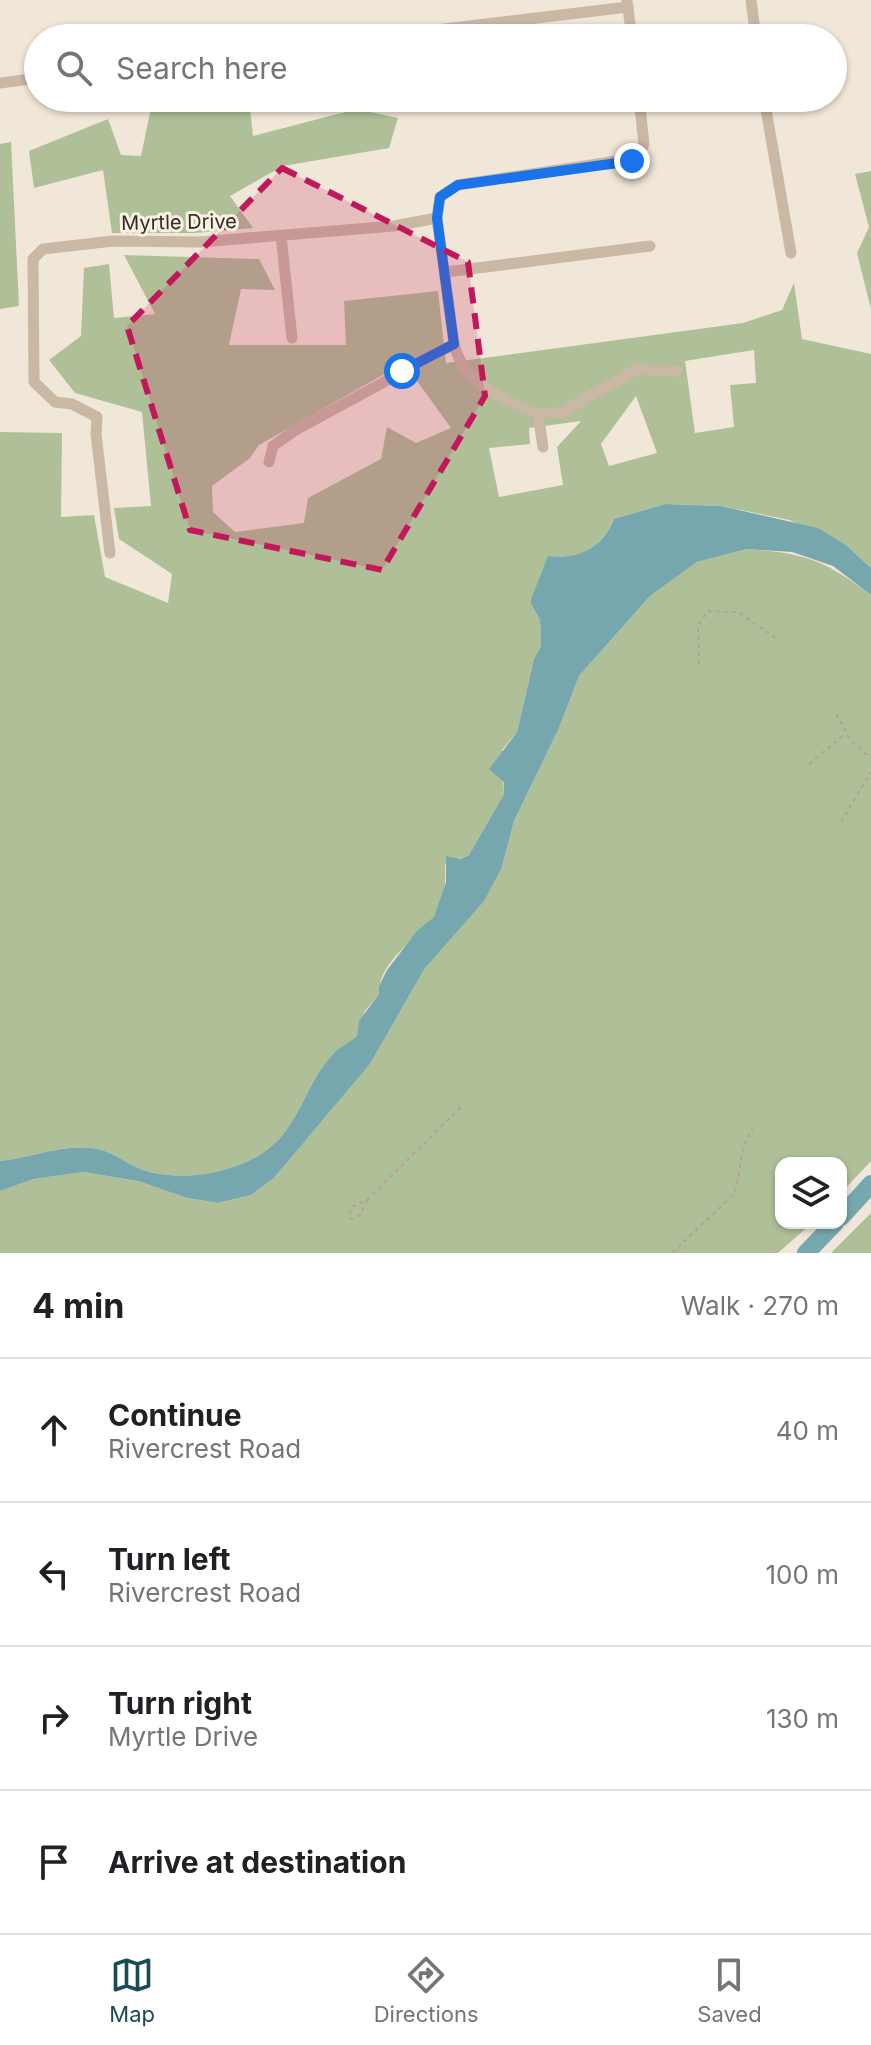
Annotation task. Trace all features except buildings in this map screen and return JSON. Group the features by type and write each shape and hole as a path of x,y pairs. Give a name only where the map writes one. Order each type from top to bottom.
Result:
{"street":[{"path":"751,0 754,24"},
{"path":"473,24 628,3 630,24"},
{"path":"0,83 24,80"},
{"path":"641,112 644,144 637,158 458,185 440,197 437,218 454,344 457,361 468,374 512,405 538,414 561,413 637,369 677,371"},
{"path":"766,112 791,253"},
{"name":"Myrtle Drive","path":"110,553 96,434 97,417 48,397 32,374 33,259 43,249 113,241 200,242 437,218"},
{"path":"281,236 292,338"},
{"path":"446,272 650,246"},
{"path":"269,462 273,446 294,431 454,344"},
{"path":"538,414 543,447"}],"path":[{"path":"699,664 698,625 708,611 738,612 776,638"},
{"path":"836,714 846,733 871,758"},
{"path":"809,764 846,733"},
{"path":"841,822 871,772"},
{"path":"367,1200 360,1215 351,1219 350,1208 367,1200 461,1107"},
{"path":"672,1253 733,1195 738,1184 740,1149 753,1129"}],"highlighted area":[{"path":"282,168 468,262 485,396 382,570 190,530 127,326"}],"green space":[{"path":"150,112 250,112 253,136 345,112 371,112 398,118 389,148 283,166 230,196 253,228 195,233 112,233 103,170 34,188 29,151 108,119 121,155 141,156"},
{"path":"11,142 19,306 0,309 0,144"},
{"path":"871,171 871,309 857,253 869,227 855,174"},
{"path":"124,255 259,259 275,290 241,289 229,345 346,345 344,301 438,291 446,363 743,323 782,310 794,283 802,339 871,354 871,568 846,545 789,520 721,506 665,504 614,519 593,547 578,555 560,558 530,602 540,620 541,646 534,659 517,732 502,750 504,794 469,855 445,864 444,892 437,912 384,972 379,994 365,1011 357,1036 335,1051 324,1065 296,1116 279,1139 241,1164 209,1173 176,1176 146,1171 90,1148 67,1148 0,1161 0,432 62,433 61,517 94,515 105,577 168,603 172,574 119,539 114,508 151,506 142,412 75,393 49,360 81,336 84,268 109,264 114,318 155,314","holes":["754,350 756,383 730,385 734,427 695,433 685,361","404,363 451,428 416,443 387,427 381,459 308,498 304,523 235,532 213,512 212,486 250,458 259,445","636,396 657,453 609,466 601,444","581,421 557,447 563,485 499,497 489,448 530,444 529,428"]},
{"path":"747,549 800,556 827,566 871,595 871,1161 847,1187 847,1157 775,1157 775,1229 805,1229 778,1253 0,1253 0,1191 34,1179 83,1172 138,1181 187,1198 218,1203 251,1195 274,1178 370,1064 425,968 502,867 514,821 559,728 579,676 650,596 697,562"},
{"path":"871,1213 871,1253 831,1253"}],"water":[{"path":"665,504 721,506 818,528 846,545 871,568 871,595 833,566 792,552 747,549 697,562 650,596 579,676 559,728 514,821 502,867 484,901 425,968 370,1064 274,1178 251,1195 218,1203 187,1198 138,1181 83,1172 34,1179 0,1191 0,1161 56,1150 98,1149 146,1171 176,1176 209,1173 241,1164 279,1139 296,1116 324,1065 335,1051 357,1036 359,1021 379,994 379,986 387,970 417,931 434,917 446,882 446,856 460,859 469,855 504,794 504,782 489,769 517,732 534,659 541,646 540,620 530,602 548,556 569,556 588,550 603,537 614,519"}],"waterway":[{"path":"847,1210 871,1184"},
{"path":"806,1253 829,1229"}],"route":[{"path":"402,371 454,344 437,218 440,197 458,185 632,161"}]}
